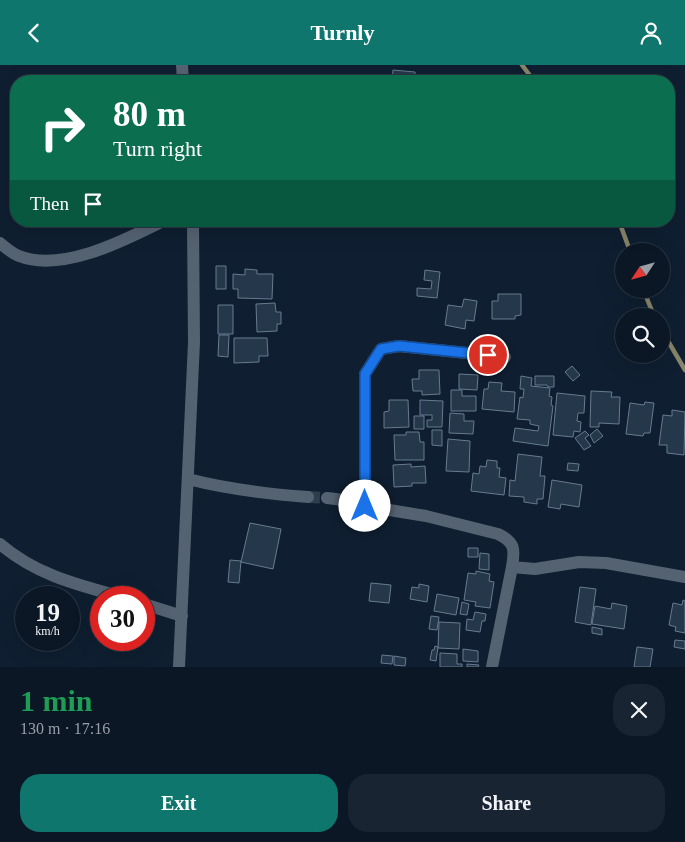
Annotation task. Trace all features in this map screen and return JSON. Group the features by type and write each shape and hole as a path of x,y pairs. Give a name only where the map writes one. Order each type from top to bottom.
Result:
{"street":[{"path":"0,243 18,256 34,260 56,261 110,246 150,227"},
{"path":"179,667 194,342 193,227"},
{"path":"365,506 365,374 381,349 399,346 505,357"},
{"path":"188,479 284,496 308,497"},
{"path":"327,497 365,506 426,516 498,533 508,539 513,546 512,567 492,667"},
{"path":"0,544 22,561 42,572 64,581 90,588"},
{"path":"512,567 535,569 579,562 606,563 685,577"},
{"path":"155,607 182,616"}],"building":[{"path":"393,70 415,72 415,75 393,75"},
{"path":"216,266 226,266 226,289 216,289"},
{"path":"245,269 257,270 257,274 273,274 272,299 238,298 238,289 233,289 233,274 245,275"},
{"path":"425,270 440,272 437,298 417,296 417,288 431,289 432,281 424,280"},
{"path":"498,294 521,294 521,315 515,316 515,319 492,319 492,301 498,301"},
{"path":"464,299 477,301 474,321 466,320 465,329 445,325 448,305 462,307"},
{"path":"275,303 276,312 281,312 281,324 277,324 277,331 257,332 256,304"},
{"path":"218,305 233,305 233,334 218,334"},
{"path":"219,335 229,335 228,357 218,356"},
{"path":"234,338 267,338 268,356 259,356 259,362 234,363"},
{"path":"572,366 580,375 573,381 565,372"},
{"path":"419,370 439,370 440,394 422,395 422,391 413,391 412,379 419,379"},
{"path":"459,374 478,375 477,390 459,389"},
{"path":"521,376 532,378 531,386 550,388 549,396 552,397 551,405 553,406 548,446 513,441 515,428 538,431 539,426 530,424 530,420 517,419 520,397 523,398 524,389 520,389"},
{"path":"535,376 554,376 554,387 535,385"},
{"path":"489,382 502,383 501,391 515,392 514,412 482,409 484,389 488,389"},
{"path":"451,390 462,390 462,396 476,396 476,411 451,411"},
{"path":"591,391 612,392 611,397 620,397 619,424 599,423 599,427 590,427"},
{"path":"557,393 585,396 584,413 578,413 577,421 581,422 580,432 574,431 573,437 553,435"},
{"path":"389,400 408,400 409,427 384,428 384,412 389,411"},
{"path":"420,400 443,401 442,427 427,427 427,420 432,420 432,415 420,415"},
{"path":"645,402 654,403 650,433 644,433 643,436 626,434 630,403 644,405"},
{"path":"672,410 685,412 684,455 667,453 667,445 659,445 663,415 672,416"},
{"path":"450,413 464,414 464,421 474,421 473,434 449,433"},
{"path":"414,416 424,416 424,429 414,429"},
{"path":"597,429 603,436 594,443 590,435"},
{"path":"432,430 442,430 442,446 432,445"},
{"path":"585,431 589,435 585,438 591,446 584,450 575,438"},
{"path":"406,432 419,432 420,442 424,442 424,460 395,460 394,435 406,435"},
{"path":"448,439 470,441 469,472 446,471"},
{"path":"518,454 542,457 540,476 545,476 543,499 537,499 537,504 524,502 524,497 509,496 510,480 515,481"},
{"path":"487,460 497,461 497,468 500,468 499,477 506,478 504,495 471,491 473,473 479,474 480,466 486,467"},
{"path":"568,463 579,464 578,471 567,470"},
{"path":"411,464 411,467 425,466 426,483 412,483 412,486 394,487 393,465"},
{"path":"552,480 582,485 579,507 561,504 560,509 548,507"},
{"path":"250,523 281,529 273,569 241,562"},
{"path":"468,548 478,548 478,557 468,557"},
{"path":"480,553 489,554 489,570 479,569"},
{"path":"230,560 241,561 239,583 228,582"},
{"path":"476,571 490,574 489,581 494,582 490,608 475,606 476,602 464,600 468,573 476,574"},
{"path":"371,583 391,585 389,603 369,601"},
{"path":"419,584 429,586 427,602 410,599 412,587 419,588"},
{"path":"580,587 596,589 591,625 575,622"},
{"path":"437,594 459,598 456,615 434,611"},
{"path":"683,600 685,601 685,633 675,631 676,627 669,625 673,603 682,605"},
{"path":"462,602 469,604 467,615 460,614"},
{"path":"612,603 627,606 624,629 592,624 595,606 611,609"},
{"path":"475,612 486,614 485,621 482,621 480,632 466,630 467,619 473,620"},
{"path":"431,616 439,617 437,630 429,629"},
{"path":"439,622 460,623 459,649 438,648"},
{"path":"592,627 602,629 602,635 592,633"},
{"path":"675,640 685,641 685,649 674,647"},
{"path":"435,646 438,647 436,661 430,660"},
{"path":"637,647 653,649 650,667 634,667"},
{"path":"463,649 478,651 478,662 463,661"},
{"path":"440,653 457,654 457,664 462,664 462,667 440,667"},
{"path":"382,655 393,656 392,664 381,663"},
{"path":"394,656 406,658 405,666 394,665"},
{"path":"467,664 479,665 478,667 467,667"}],"waterway":[{"path":"522,65 530,75"},
{"path":"621,227 627,243"},
{"path":"647,298 651,308"},
{"path":"670,344 685,370"}],"tunnel":[{"path":"308,497 327,498"}],"route":[{"path":"365,506 365,374 381,349 399,346 488,355"}]}
